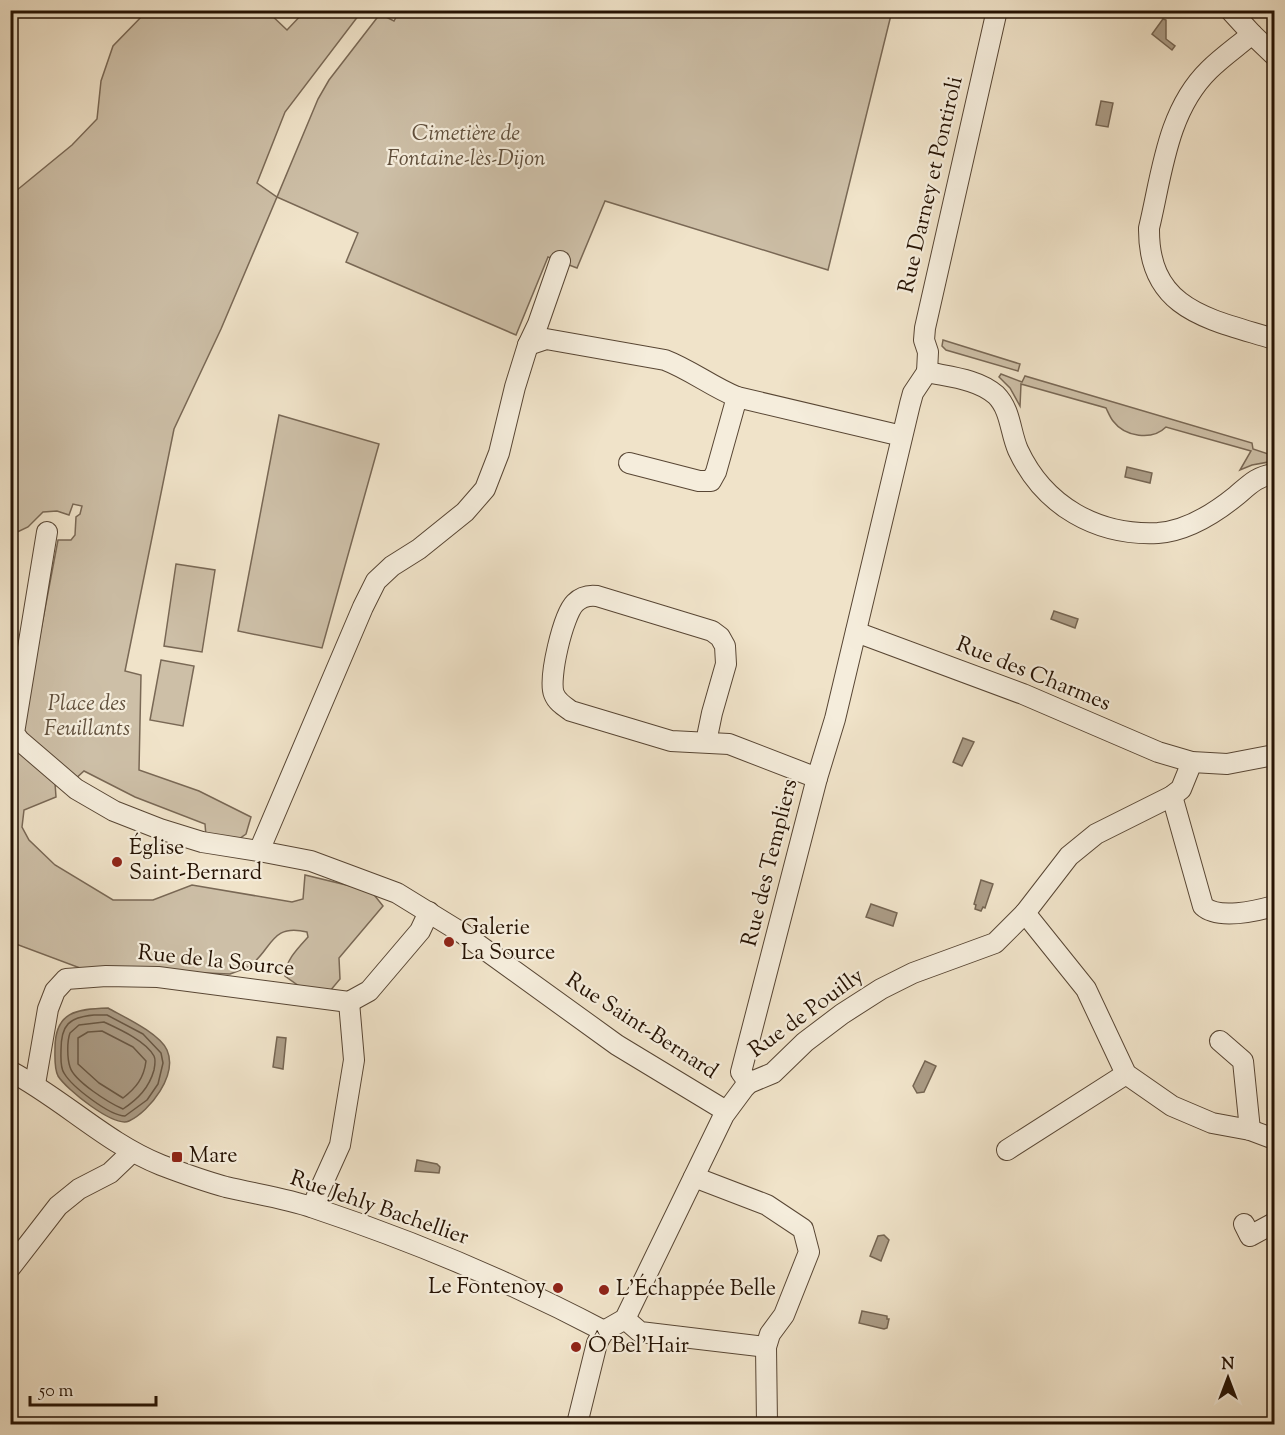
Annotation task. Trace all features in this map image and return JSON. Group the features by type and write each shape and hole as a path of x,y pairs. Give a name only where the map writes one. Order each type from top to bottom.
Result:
{"street":[{"name":"Rue Darney et Pontiroli","path":"927,372 928,352 924,340 925,328 997,10"},
{"path":"1230,10 1275,55"},
{"path":"1252,34 1208,71 1188,98 1173,126 1149,228 1149,243 1160,281 1177,301 1196,313 1275,339"},
{"path":"260,851 376,581 392,566 419,549 465,512 485,489 499,453 528,345 538,324 560,261"},
{"path":"528,345 546,339 665,360 681,366 737,397 902,436"},
{"name":"Rue des Templiers","path":"750,1083 741,1072 817,778 835,719 913,393 927,372"},
{"path":"927,372 983,386 998,397 1007,412 1017,448 1031,474 1064,508 1083,520 1105,528 1132,533 1161,533 1188,525 1216,510 1253,480 1275,474"},
{"path":"629,463 699,481 711,481 716,472 737,397"},
{"name":"Rue Saint-Bernard","path":"47,532 14,733 19,740 76,789 114,812 160,829 202,842 311,861 397,893 462,933 617,1045 726,1111"},
{"path":"706,742 726,664 725,646 720,637 712,631 597,596 588,596 576,602 566,621 553,675 552,686 561,704 571,711 671,741 729,744 817,778"},
{"name":"Rue des Charmes","path":"856,632 1023,694 1158,752 1192,762"},
{"path":"1192,762 1227,764 1275,755"},
{"name":"Rue de Pouilly","path":"750,1083 773,1073 823,1028 881,989 913,973 995,943 1025,914 1069,856 1096,834 1172,796 1181,789 1192,762"},
{"path":"1172,796 1203,906 1214,912 1253,912 1275,906"},
{"path":"312,1207 340,1145 354,1060 349,1002 369,992 420,932 429,912"},
{"path":"1025,914 1086,989 1126,1074 1172,1106 1212,1123 1250,1130 1275,1139"},
{"name":"Rue de la Source","path":"35,1084 48,1009 55,991 66,979 106,976 158,977 349,1002"},
{"path":"1220,1041 1243,1061 1250,1130"},
{"name":"Rue Jehly Bachellier","path":"10,1071 35,1084 132,1152 162,1166 223,1186 312,1207 459,1261 546,1301 604,1331"},
{"path":"1007,1150 1126,1074"},
{"path":"577,1425 597,1343 604,1331 625,1319 726,1111 738,1094 750,1083"},
{"path":"10,1268 58,1206 79,1188 110,1173 132,1152"},
{"path":"694,1177 767,1205 803,1229 809,1252 784,1315 770,1334 766,1347 767,1425"},
{"path":"1244,1224 1250,1236 1275,1223"},
{"path":"625,1319 640,1332 766,1347"}],"green space":[{"name":"Cimetière de Fontaine-lès-Dijon","path":"400,10 892,11 828,270 605,201 577,268 548,257 516,335 346,262 358,233 277,197 318,99 329,80 380,14 394,21"},
{"name":"Place des Feuillants","path":"147,11 267,11 287,30 305,11 362,11 285,112 257,183 277,197 221,329 174,429 125,671 141,675 139,770 199,791 251,817 246,834 236,841 206,836 205,824 135,797 84,771 73,781 21,735 58,540 71,540 75,535 76,517 80,514 82,506 73,504 69,515 57,511 43,512 28,527 11,535 11,195 72,145 97,119 101,81 113,46"},
{"path":"943,340 1020,364 1018,371 946,350 942,346"},
{"path":"1001,374 1022,382 1025,376 1252,443 1253,449 1274,456 1274,461 1240,470 1251,451 1166,427 1154,434 1131,434 1118,426 1106,408 1021,384 1020,406 1010,388 999,377"},
{"path":"279,415 379,444 322,648 238,631"},
{"path":"176,564 215,570 202,652 164,646"},
{"path":"161,660 194,666 183,726 150,720"},
{"path":"11,751 24,754 55,783 56,797 24,810 22,827 29,840 55,865 113,900 153,900 192,885 292,902 303,899 305,875 371,891 383,906 339,958 340,979 330,991 299,986 285,976 290,960 308,937 307,932 295,930 279,934 252,964 230,974 80,968 16,944 11,945"}],"water":[{"path":"1163,19 1166,20 1166,39 1175,46 1172,50 1152,34"},
{"path":"1101,101 1113,103 1108,127 1096,125"},
{"path":"1127,467 1152,473 1150,483 1125,477"},
{"path":"1054,611 1078,619 1075,628 1051,619"},
{"path":"963,738 974,742 962,766 953,762"},
{"path":"981,880 993,884 985,908 983,907 981,911 975,909 974,904"},
{"path":"871,904 897,913 893,926 866,917"},
{"path":"108,1008 157,1038 167,1050 169,1060 169,1070 160,1091 145,1109 129,1121 122,1122 113,1119 91,1106 63,1082 56,1069 56,1036 63,1020 77,1012"},
{"path":"277,1037 286,1038 283,1069 273,1067"},
{"path":"925,1061 936,1066 924,1092 917,1093 913,1086"},
{"path":"417,1160 437,1164 440,1167 439,1173 415,1171"},
{"path":"884,1235 889,1240 881,1261 870,1256 878,1236"},
{"path":"862,1311 887,1316 889,1319 887,1328 859,1323"}],"place":[{"name":"Église Saint-Bernard","path":"117,862"},
{"name":"Galerie La Source","path":"449,942"},
{"name":"Mare","path":"177,1157"},
{"name":"Le Fontenoy","path":"558,1288"},
{"name":"L'Échappée Belle","path":"604,1290"},
{"name":"Ô Bel'Hair","path":"576,1347"}]}
